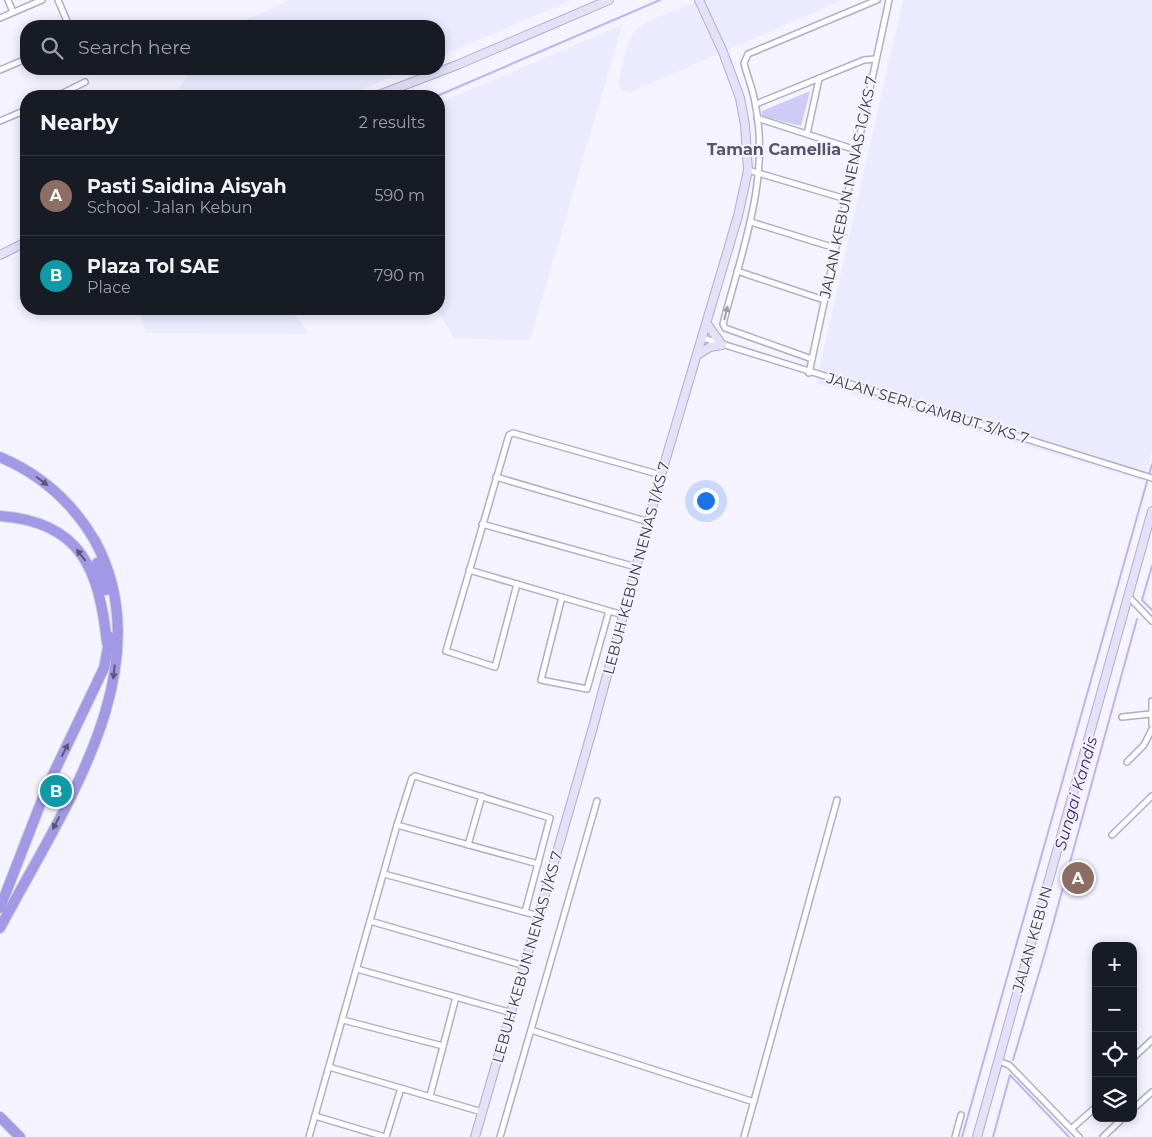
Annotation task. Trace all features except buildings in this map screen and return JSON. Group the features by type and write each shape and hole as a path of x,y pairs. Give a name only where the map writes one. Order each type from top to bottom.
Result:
{"highway":[{"path":"0,457 43,481 80,518 99,549 108,573 115,602 117,626 112,687 101,727 69,798 0,928"},
{"path":"0,516 42,523 65,537 82,555 96,583 108,652"},
{"path":"0,908 46,787 94,692 108,652 110,608 97,563"},
{"path":"0,898 12,878"},
{"path":"0,938 12,904"},
{"path":"0,1117 20,1137"}],"street":[{"path":"8,0 13,12"},
{"path":"0,18 42,0"},
{"path":"58,0 66,20"},
{"path":"445,68 609,0"},
{"name":"LEBUH KEBUN NENAS 1/KS 7","path":"475,1137 512,1013 661,475 699,354 738,216 748,170 745,125 740,98 726,60 699,0"},
{"path":"812,359 725,328 723,324 751,222 759,173 756,104 744,63 748,54 877,0"},
{"name":"JALAN KEBUN NENAS 1G/KS 7","path":"809,373 889,0"},
{"path":"756,104 864,60 875,59"},
{"path":"0,70 20,62"},
{"path":"391,90 427,75"},
{"path":"807,134 819,79"},
{"path":"70,90 85,82"},
{"path":"0,121 20,113"},
{"path":"757,118 856,150"},
{"path":"748,170 846,199"},
{"path":"751,222 835,248"},
{"path":"0,255 20,245"},
{"path":"736,271 824,300"},
{"path":"699,354 710,347 722,345 707,324"},
{"name":"JALAN SERI GAMBUT 3/KS 7","path":"703,338 809,373 964,418 1150,477"},
{"path":"517,584 495,667 449,654 446,650 510,434 661,475"},
{"path":"496,477 649,522"},
{"name":"JALAN KEBUN","path":"977,1137 1152,511"},
{"path":"482,524 636,567"},
{"path":"469,570 623,615"},
{"path":"1128,596 1152,621"},
{"path":"562,597 541,680 580,690 587,688 609,611"},
{"path":"1152,701 1150,714 1152,724"},
{"path":"1122,716 1150,714"},
{"path":"1127,762 1144,745 1152,728"},
{"path":"309,1137 410,780 415,776 550,818 524,912"},
{"path":"468,845 482,796"},
{"path":"1112,835 1152,796"},
{"path":"744,1137 837,800"},
{"path":"500,1137 597,801"},
{"path":"397,825 538,864"},
{"path":"384,874 539,916"},
{"path":"370,921 525,966"},
{"path":"357,969 512,1013"},
{"path":"430,1096 456,998"},
{"path":"343,1020 443,1046"},
{"path":"531,1030 754,1102"},
{"path":"1137,1054 1152,1040"},
{"path":"998,1061 1009,1066 1079,1137"},
{"path":"329,1067 482,1112"},
{"path":"316,1116 386,1137 401,1088"},
{"path":"1137,1105 1152,1092"},
{"path":"1071,1129 1092,1111"},
{"path":"955,1137 961,1115"},
{"path":"1103,1137 1120,1122"}],"shaded area":[{"path":"290,0 571,0 445,54 445,20 246,20"},
{"path":"699,0 842,0 631,92 622,90 618,83 629,40 635,31 649,21"},
{"path":"903,0 1152,0 1152,452 1144,481 816,383"},
{"path":"622,25 530,340 455,338 440,315 445,315 445,100"},
{"path":"187,75 396,75 360,90 179,90"},
{"path":"810,91 801,126 762,116 762,111"},
{"path":"140,315 295,315 309,334 146,333"}],"waterway":[{"path":"445,93 660,0"},
{"path":"962,1137 1152,464"},
{"name":"Sungai Kandis","path":"1152,566 1142,600 1152,610"},
{"name":"Sungai Kandis","path":"1013,1060 1045,953 1137,619"},
{"path":"1010,1075 1069,1137"},
{"name":"Sungai Kandis","path":"993,1137 1010,1075"}],"place":[{"name":"Plaza Tol SAE","path":"56,791"},
{"name":"Pasti Saidina Aisyah","path":"1078,878"}],"district":[{"name":"Taman Camellia","path":"774,149"}]}
